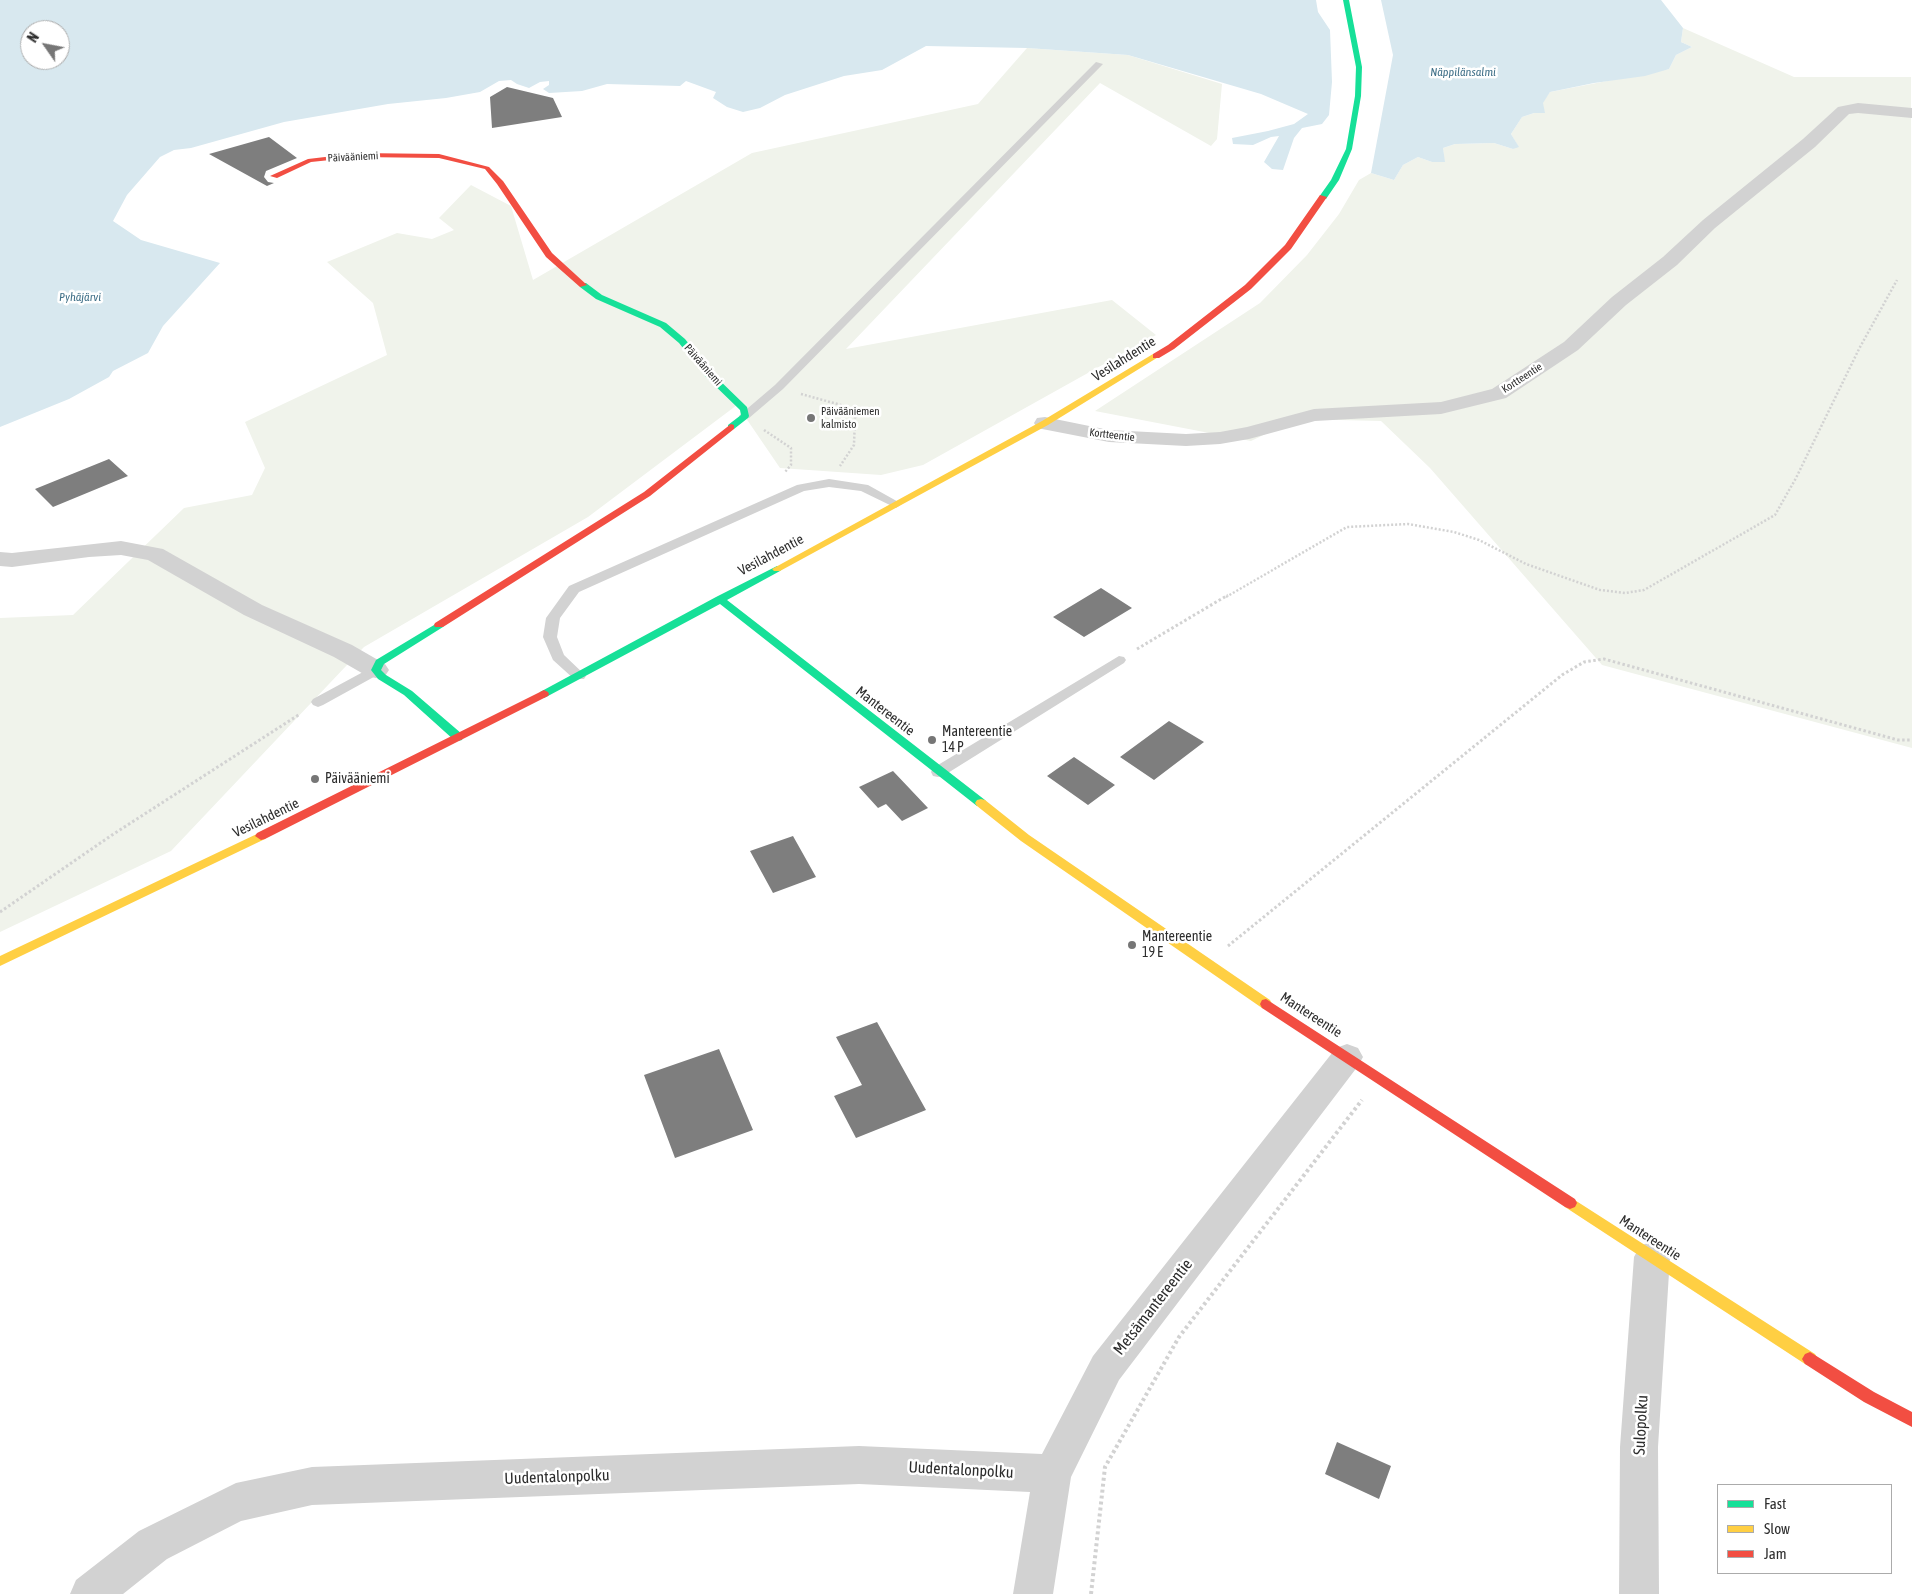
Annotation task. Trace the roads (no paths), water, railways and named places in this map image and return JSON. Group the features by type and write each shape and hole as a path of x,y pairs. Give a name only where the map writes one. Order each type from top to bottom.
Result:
{"street":[{"name":"Vesilahdentie","path":"0,961 259,838 579,676 1046,423 1171,347 1248,287 1288,247 1335,180 1349,149 1358,96 1358,67 1346,0"},
{"name":"Kortteentie","path":"1046,423 1067,429 1109,436 1186,440 1220,438 1249,433 1314,415 1441,408 1499,394 1570,346 1619,301 1670,261 1709,224 1809,144 1844,110 1858,108 1912,113"},
{"name":"Päivääniemi","path":"274,176 310,160 359,155 440,156 487,168 500,183 549,255 599,297 663,325 682,341 709,375 744,409 745,416"},
{"path":"376,670 380,662 647,494 745,416"},
{"path":"0,559 12,560 89,550 121,548 155,554 253,610 343,651 376,670 382,677 408,693 458,737"},
{"name":"Mantereentie","path":"720,599 938,772 1025,838 1206,964 1652,1257 1869,1397 1912,1420"},
{"name":"Metsämantereentie","path":"1033,1594 1052,1474 1106,1368 1347,1057"},
{"name":"Sulopolku","path":"1639,1594 1639,1447 1652,1257"},
{"name":"Uudentalonpolku","path":"90,1594 153,1545 236,1503 312,1486 859,1465 1052,1474"}],"lane":[{"path":"745,416 779,388 1099,64"},
{"path":"579,676 558,657 550,637 553,618 574,589 802,488 829,483 864,488 896,504"},
{"path":"938,772 1119,660"},
{"path":"318,702 376,670"}],"water":[{"name":"Pyhäjärvi","path":"0,0 1316,0 1318,12 1330,30 1332,82 1329,115 1322,124 1302,128 1294,138 1283,170 1272,169 1264,162 1279,136 1271,137 1253,145 1233,144 1232,138 1294,124 1308,114 1261,94 1128,55 1027,48 926,46 882,70 844,76 785,95 760,108 743,112 727,107 713,98 716,92 686,81 680,86 607,84 582,91 549,93 543,89 549,85 549,81 540,82 529,88 511,80 499,81 480,92 446,98 388,104 284,122 191,148 174,150 160,157 127,195 113,221 141,240 220,263 163,326 148,353 113,371 109,377 69,399 0,427"},
{"name":"Näppilänsalmi","path":"1381,0 1661,0 1683,28 1681,42 1692,47 1676,55 1669,69 1645,76 1594,83 1550,92 1543,103 1545,113 1534,113 1522,117 1511,134 1519,147 1513,149 1494,143 1455,144 1443,148 1445,162 1432,162 1418,157 1403,165 1394,180 1371,173 1393,55"}],"place":[{"name":"Päivääniemen kalmisto","path":"811,418"},
{"name":"Mantereentie 14 P","path":"932,740"},
{"name":"Päivääniemi","path":"315,779"},
{"name":"Mantereentie 19 E","path":"1132,945"}]}
